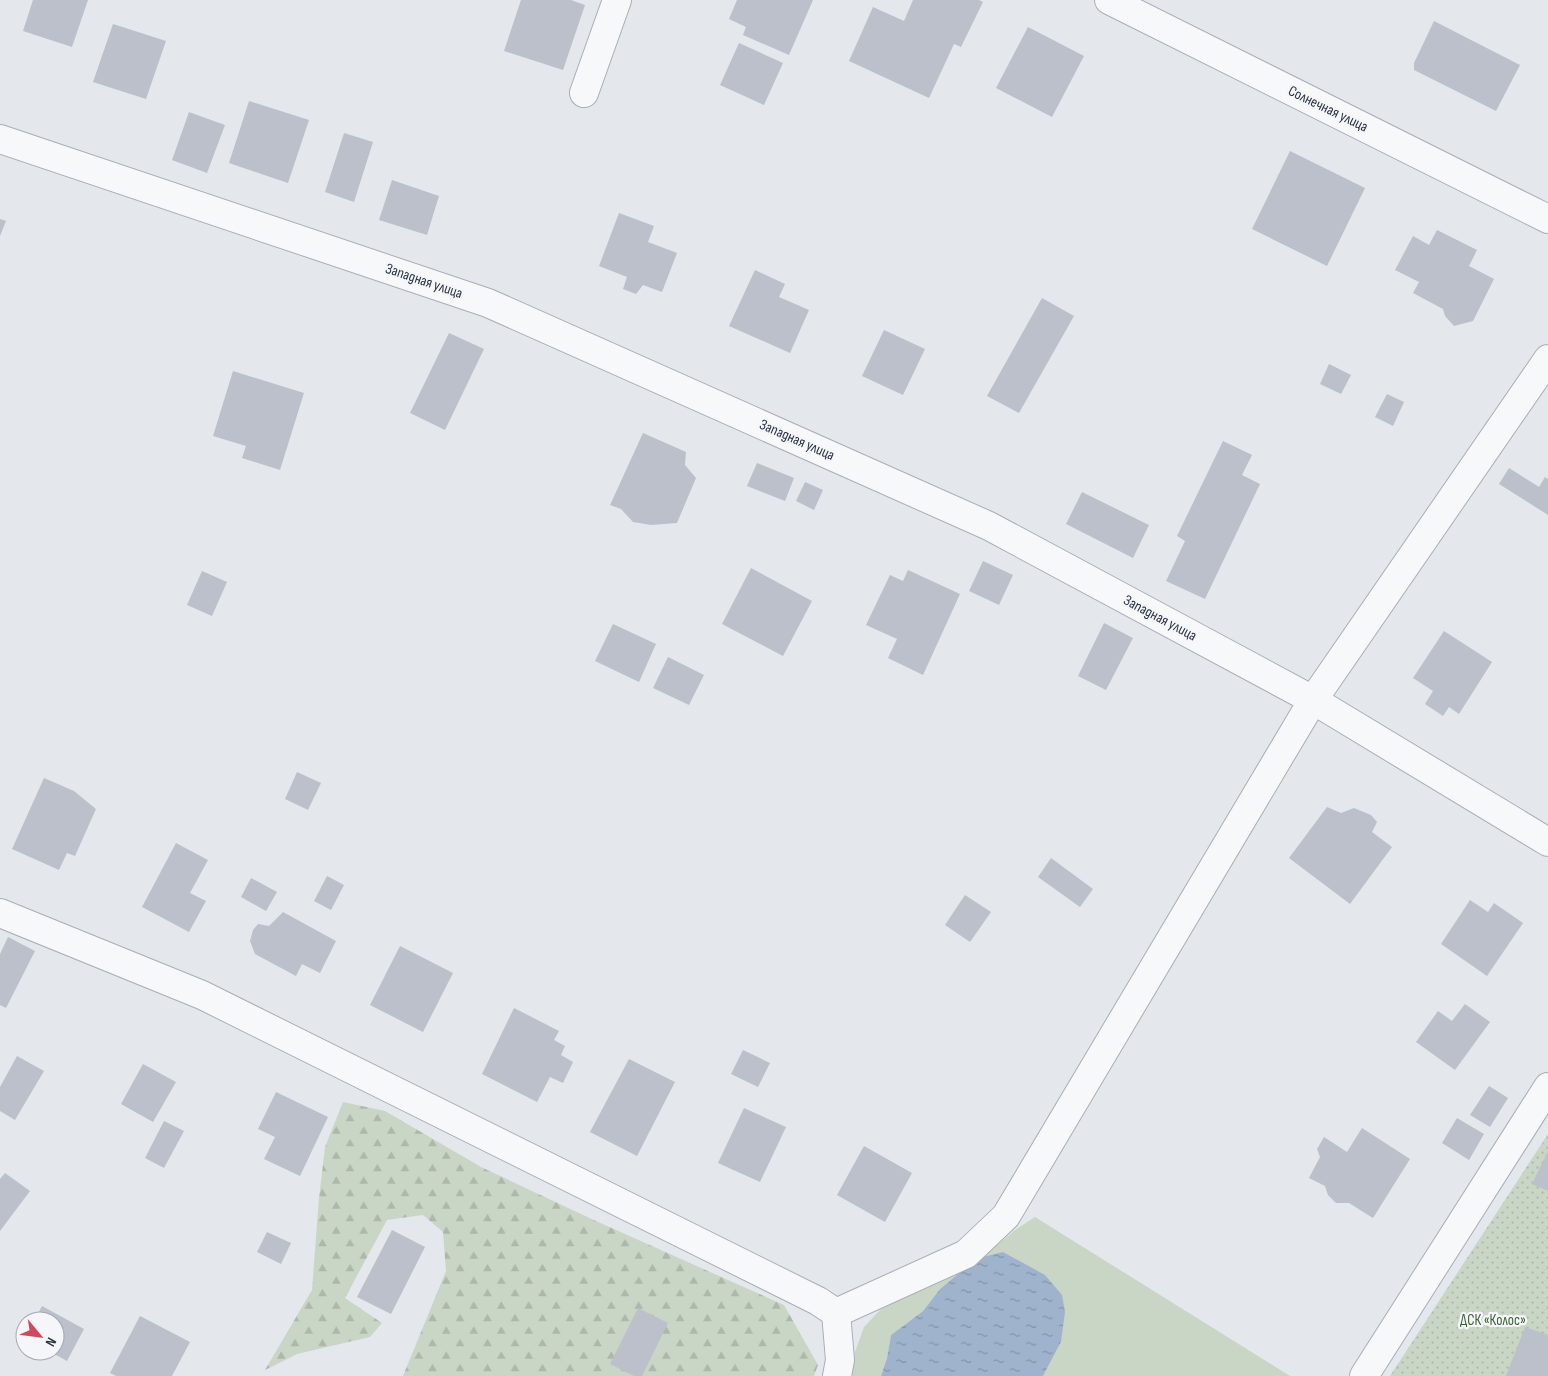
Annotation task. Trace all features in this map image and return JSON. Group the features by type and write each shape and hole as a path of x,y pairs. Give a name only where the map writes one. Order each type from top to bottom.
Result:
{"street":[{"path":"584,92 617,0"},
{"name":"Солнечная улица","path":"1109,0 1548,219"},
{"name":"Западная улица","path":"0,139 479,299 989,526 1313,700 1548,842"},
{"path":"836,1313 966,1254 1006,1216 1313,700 1548,359"},
{"path":"0,913 202,995 756,1269 818,1301 836,1313"},
{"path":"1364,1376 1548,1087"},
{"path":"836,1313 840,1360 837,1376"}],"green space":[{"path":"343,1102 385,1111 481,1167 784,1305 818,1365 814,1376 403,1376 446,1271 443,1232 423,1215 387,1220 345,1298 382,1323 370,1337 297,1354 265,1370 312,1290 325,1147"},
{"name":"ДСК «Колос»","path":"1548,1134 1548,1376 1390,1376"},
{"path":"1035,1217 1290,1376 1043,1376 1061,1342 983,1257 1015,1230"},
{"path":"959,1273 940,1289 923,1311 891,1335 887,1358 881,1376 852,1376 855,1352 864,1327 881,1309 938,1279"}],"water":[{"path":"1003,1252 1045,1275 1062,1295 1065,1312 1061,1342 1043,1376 881,1376 887,1358 891,1335 923,1311 940,1289 965,1268 983,1257"}],"building":[{"path":"33,0 88,0 72,47 23,31"},
{"path":"521,0 571,0 585,5 563,70 504,51"},
{"path":"737,0 813,0 789,55 743,35 746,27 729,19"},
{"path":"913,0 979,0 983,2 961,47 954,44 929,98 849,61 873,7 904,21"},
{"path":"1434,21 1520,65 1496,111 1414,70 1414,63"},
{"path":"113,24 166,41 146,99 93,82"},
{"path":"1028,27 1084,56 1052,117 996,88"},
{"path":"739,43 783,63 764,105 720,85"},
{"path":"249,101 309,120 288,183 229,163"},
{"path":"189,112 225,125 207,173 172,160"},
{"path":"344,133 373,142 354,202 325,192"},
{"path":"1290,151 1365,188 1327,266 1252,229"},
{"path":"392,180 439,196 427,235 379,220"},
{"path":"619,213 654,226 648,242 677,253 662,292 643,285 636,294 623,289 627,277 599,266"},
{"path":"0,219 6,221 0,236"},
{"path":"1437,230 1477,250 1469,266 1494,279 1473,321 1454,326 1445,316 1443,309 1413,293 1419,282 1395,270 1413,236 1429,245"},
{"path":"755,270 785,284 779,297 809,310 790,353 729,326"},
{"path":"1042,298 1074,316 1019,413 987,396"},
{"path":"884,330 925,349 903,395 862,376"},
{"path":"449,333 484,349 445,430 410,413"},
{"path":"1329,364 1351,375 1341,394 1320,384"},
{"path":"233,371 304,393 280,470 242,458 246,446 213,436"},
{"path":"1387,394 1404,402 1393,426 1375,417"},
{"path":"643,433 686,452 685,465 696,478 677,523 651,525 633,522 621,509 610,505"},
{"path":"1223,441 1252,455 1242,475 1260,484 1205,599 1166,581 1185,541 1177,536"},
{"path":"757,463 794,478 785,501 747,486"},
{"path":"1509,468 1539,487 1545,477 1548,479 1548,515 1499,484"},
{"path":"805,482 823,490 814,510 796,501"},
{"path":"1082,492 1149,525 1133,558 1066,524"},
{"path":"983,561 1013,575 999,605 969,591"},
{"path":"751,568 812,601 783,656 722,624"},
{"path":"908,570 960,594 923,675 888,658 897,639 866,625 890,575 903,581"},
{"path":"202,571 227,582 212,616 187,605"},
{"path":"1104,623 1133,638 1106,690 1078,676"},
{"path":"613,624 656,644 639,682 595,661"},
{"path":"1444,631 1492,662 1459,714 1449,707 1443,716 1425,704 1433,691 1413,678"},
{"path":"668,657 704,675 689,705 653,688"},
{"path":"297,772 321,783 308,810 285,799"},
{"path":"44,778 74,791 96,809 75,856 67,853 59,870 12,849"},
{"path":"1327,807 1341,813 1354,808 1371,815 1377,822 1372,832 1392,847 1350,904 1289,858"},
{"path":"176,843 208,860 190,893 206,901 189,932 142,907"},
{"path":"1051,858 1093,889 1080,907 1038,877"},
{"path":"327,876 344,885 331,910 314,901"},
{"path":"251,878 277,892 266,911 241,897"},
{"path":"965,895 991,912 970,942 945,925"},
{"path":"1470,900 1488,912 1494,903 1523,923 1487,976 1441,944"},
{"path":"283,912 336,941 320,973 302,964 296,976 255,954 250,941 253,930 258,924 269,926"},
{"path":"8,937 35,951 6,1008 0,1005 0,954"},
{"path":"400,946 453,973 423,1032 370,1005"},
{"path":"1465,1004 1490,1022 1455,1070 1416,1042 1438,1011 1452,1021"},
{"path":"514,1008 559,1031 554,1040 565,1046 561,1055 573,1062 563,1083 550,1077 537,1102 482,1074"},
{"path":"743,1050 770,1063 758,1087 731,1074"},
{"path":"17,1056 44,1071 15,1120 0,1111 0,1087"},
{"path":"629,1059 675,1082 637,1156 590,1132"},
{"path":"143,1064 176,1082 153,1122 121,1104"},
{"path":"1489,1086 1508,1098 1490,1127 1470,1115"},
{"path":"276,1092 328,1117 300,1176 264,1159 275,1137 258,1129"},
{"path":"744,1108 786,1127 760,1182 718,1163"},
{"path":"1457,1118 1484,1134 1469,1160 1442,1143"},
{"path":"164,1121 184,1131 164,1168 145,1158"},
{"path":"1362,1128 1410,1159 1373,1218 1349,1203 1336,1203 1328,1195 1325,1186 1309,1178 1320,1157 1317,1149 1324,1137 1347,1152"},
{"path":"864,1146 912,1173 885,1222 837,1195"},
{"path":"1548,1151 1548,1191 1532,1184"},
{"path":"5,1173 30,1191 0,1231 0,1179"},
{"path":"392,1230 425,1247 391,1314 357,1297"},
{"path":"267,1232 291,1243 281,1264 257,1252"},
{"path":"42,1306 51,1311 39,1311"},
{"path":"638,1308 668,1323 642,1376 634,1376 610,1364"},
{"path":"140,1316 190,1342 172,1376 116,1376 110,1373"},
{"path":"65,1319 84,1329 67,1361 65,1360"},
{"path":"1525,1327 1548,1335 1548,1376 1506,1376"}]}
